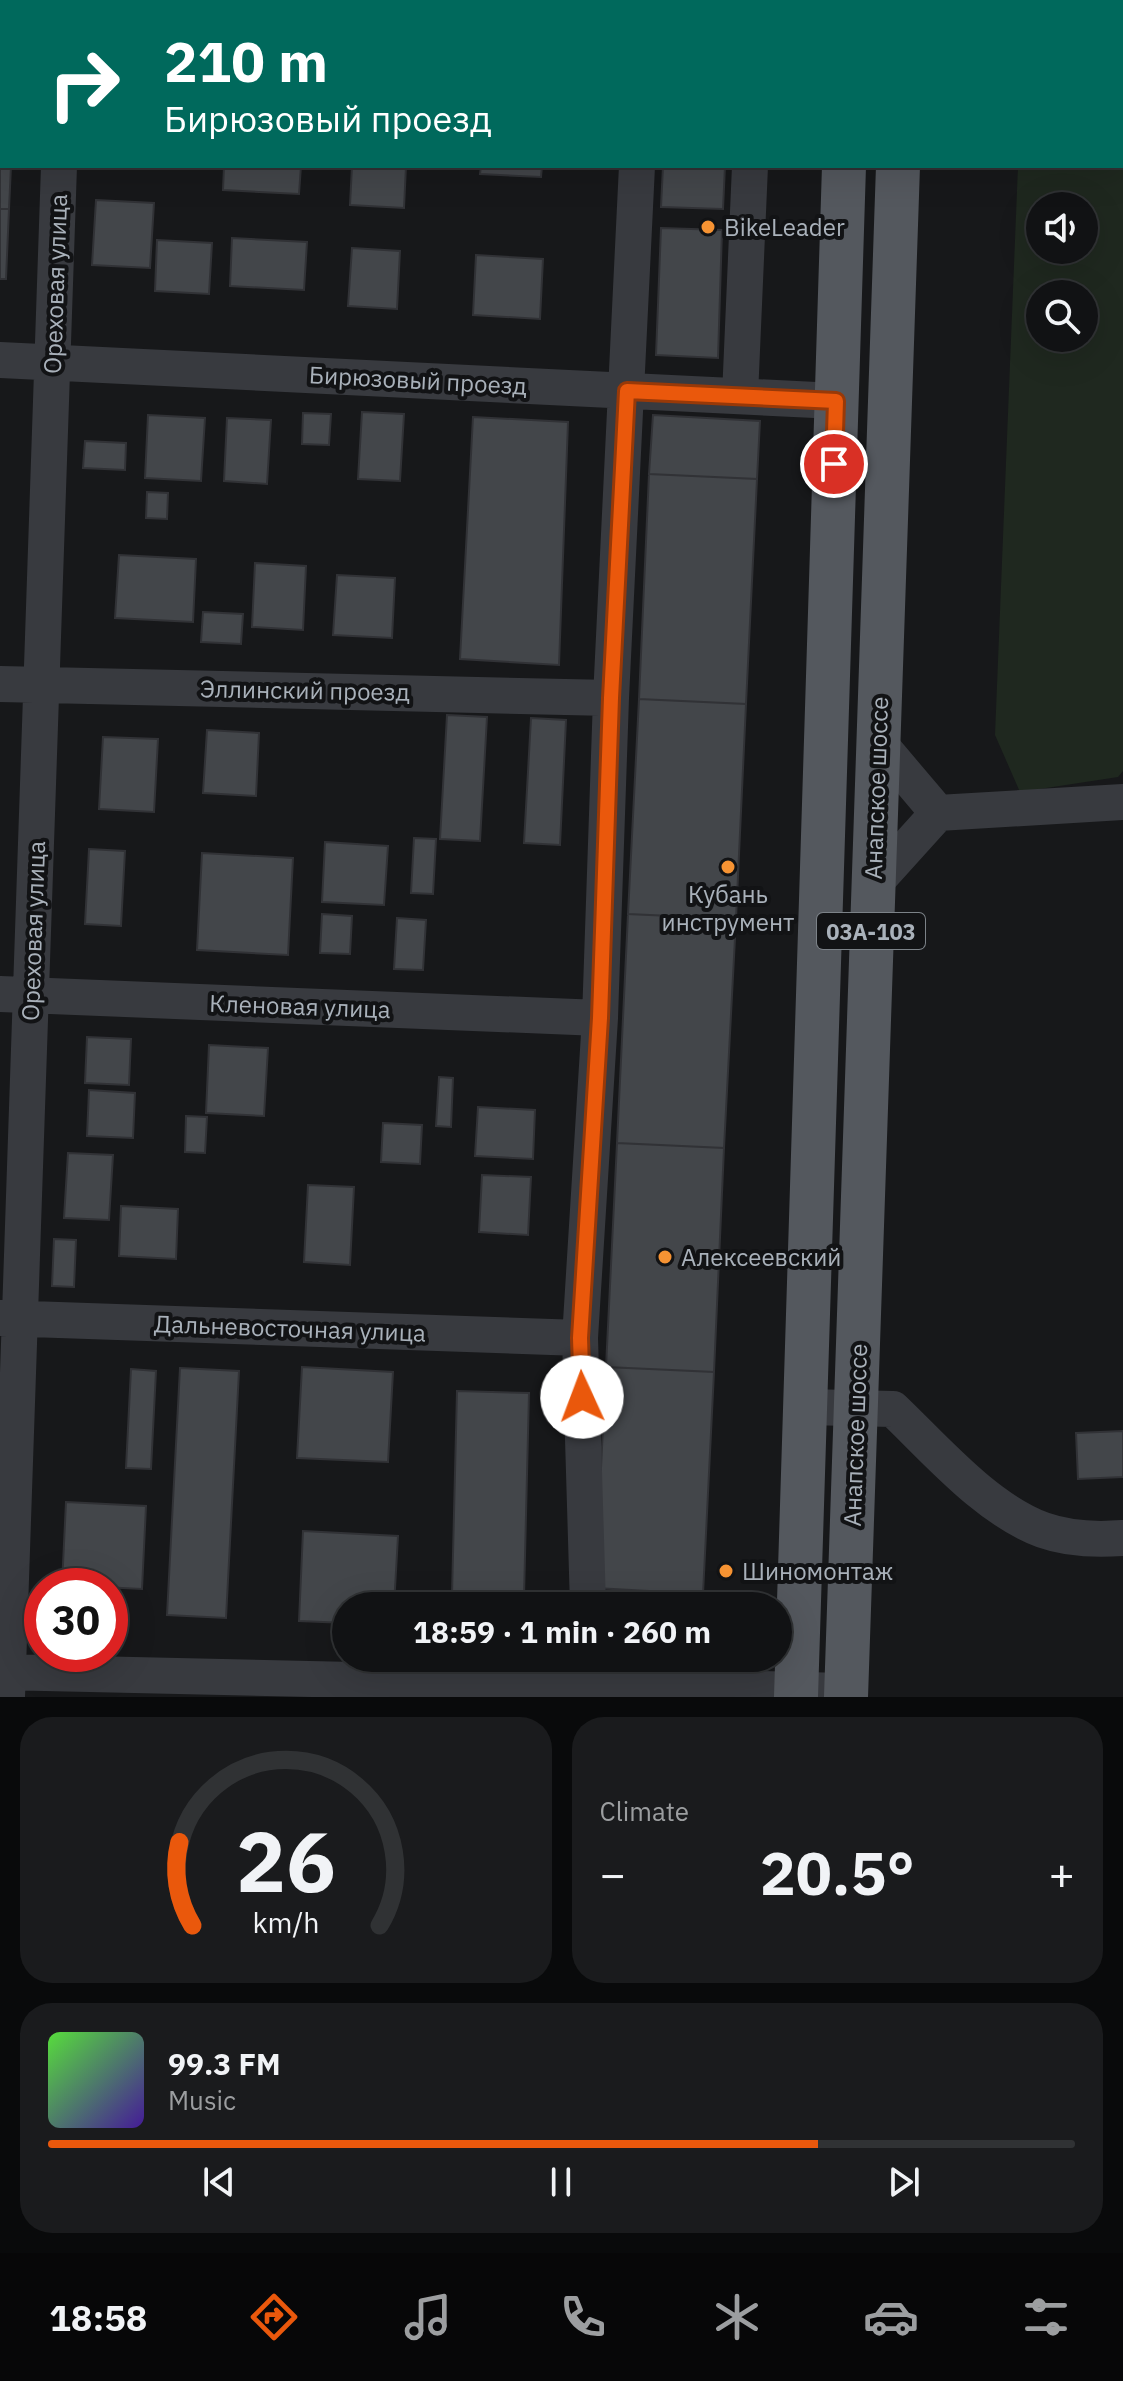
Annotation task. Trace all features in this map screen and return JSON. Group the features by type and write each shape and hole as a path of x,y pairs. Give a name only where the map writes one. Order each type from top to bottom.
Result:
{"main road":[{"name":"03А-103","path":"796,1693 844,168"},
{"name":"Анапское шоссе","path":"846,1694 898,168"}],"street":[{"name":"Ореховая улица","path":"5,1680 15,995 42,684 59,168"},
{"path":"588,1592 580,1338 600,1018 611,698 637,168"},
{"path":"740,396 750,168"},
{"name":"Бирюзовый проезд","path":"0,360 836,401"},
{"name":"Эллинский проезд","path":"0,684 611,698"},
{"path":"877,741 938,813"},
{"path":"873,885 938,813 1123,802"},
{"name":"Кленовая улица","path":"15,995 600,1018"},
{"name":"Дальневосточная улица","path":"10,1318 580,1338"},
{"path":"805,1407 893,1409 976,1488 1019,1518 1043,1530 1071,1537 1123,1538"},
{"path":"5,1680 590,1680 846,1694"}],"shaded area":[{"path":"1018,168 1123,168 1123,771 1118,777 1020,792 995,735"}],"building":[{"path":"0,168 11,168 9,209 0,209"},
{"path":"224,168 301,168 299,194 223,190"},
{"path":"352,168 406,168 404,208 350,205"},
{"path":"481,168 542,168 541,177 480,174"},
{"path":"663,168 725,168 723,209 661,207"},
{"path":"96,200 154,203 150,268 92,265"},
{"path":"0,209 9,209 6,279 0,279"},
{"path":"661,228 722,230 718,358 656,355"},
{"path":"232,238 307,242 304,290 230,286"},
{"path":"157,240 212,243 209,294 155,291"},
{"path":"352,248 400,251 397,309 348,306"},
{"path":"476,255 543,259 540,319 473,315"},
{"path":"362,412 404,414 400,481 358,479"},
{"path":"303,413 331,414 329,445 302,444"},
{"path":"148,415 205,418 201,481 145,478"},
{"path":"653,415 760,421 757,479 649,474"},
{"path":"473,417 568,422 559,665 460,659"},
{"path":"227,418 271,420 267,484 224,481"},
{"path":"85,441 126,443 125,470 83,468"},
{"path":"649,474 757,479 746,704 639,699"},
{"path":"147,492 168,493 167,519 146,518"},
{"path":"119,555 196,559 193,622 115,618"},
{"path":"255,563 306,566 303,630 252,627"},
{"path":"337,575 395,578 392,638 333,635"},
{"path":"203,612 243,614 241,644 201,642"},
{"path":"639,699 746,704 736,919 628,914"},
{"path":"447,715 487,717 480,841 440,839"},
{"path":"531,718 566,720 560,845 524,843"},
{"path":"207,730 259,733 256,796 203,793"},
{"path":"103,737 158,739 154,812 99,809"},
{"path":"414,838 436,839 433,894 411,893"},
{"path":"325,842 388,846 384,905 322,902"},
{"path":"89,849 125,851 121,926 85,924"},
{"path":"202,853 293,858 288,955 197,950"},
{"path":"322,914 352,916 350,954 320,953"},
{"path":"628,914 736,919 724,1148 617,1143"},
{"path":"397,918 426,920 423,970 394,969"},
{"path":"87,1037 131,1039 129,1085 85,1083"},
{"path":"209,1045 268,1048 264,1116 206,1113"},
{"path":"439,1077 453,1078 451,1127 436,1126"},
{"path":"89,1090 135,1093 133,1138 87,1136"},
{"path":"478,1107 535,1110 533,1159 475,1156"},
{"path":"186,1116 207,1117 205,1153 185,1152"},
{"path":"383,1123 422,1125 420,1164 381,1162"},
{"name":"Алексеевский","path":"617,1143 724,1148 714,1372 606,1367"},
{"path":"68,1153 113,1155 109,1220 64,1218"},
{"path":"482,1175 531,1177 528,1235 479,1232"},
{"path":"308,1185 354,1187 350,1265 304,1262"},
{"path":"121,1206 178,1209 176,1259 119,1256"},
{"path":"54,1239 76,1240 74,1287 52,1286"},
{"path":"302,1367 393,1372 388,1462 297,1458"},
{"path":"606,1367 714,1372 703,1592 595,1588"},
{"path":"180,1368 239,1371 226,1618 167,1615"},
{"path":"131,1369 156,1371 151,1469 126,1468"},
{"path":"457,1391 529,1393 524,1592 452,1592"},
{"path":"1123,1431 1123,1477 1078,1479 1076,1433"},
{"path":"66,1502 146,1506 142,1589 128,1588 128,1568 63,1568"},
{"path":"303,1531 398,1536 395,1592 332,1592 332,1622 299,1621"}],"place":[{"name":"BikeLeader","path":"708,227"},
{"name":"Кубань инструмент","path":"728,867"},
{"name":"Алексеевский","path":"665,1257"},
{"name":"Шиномонтаж","path":"726,1571"}],"route":[{"path":"582,1397 580,1338 600,1018 611,698 627,391 836,401 834,464"}]}
